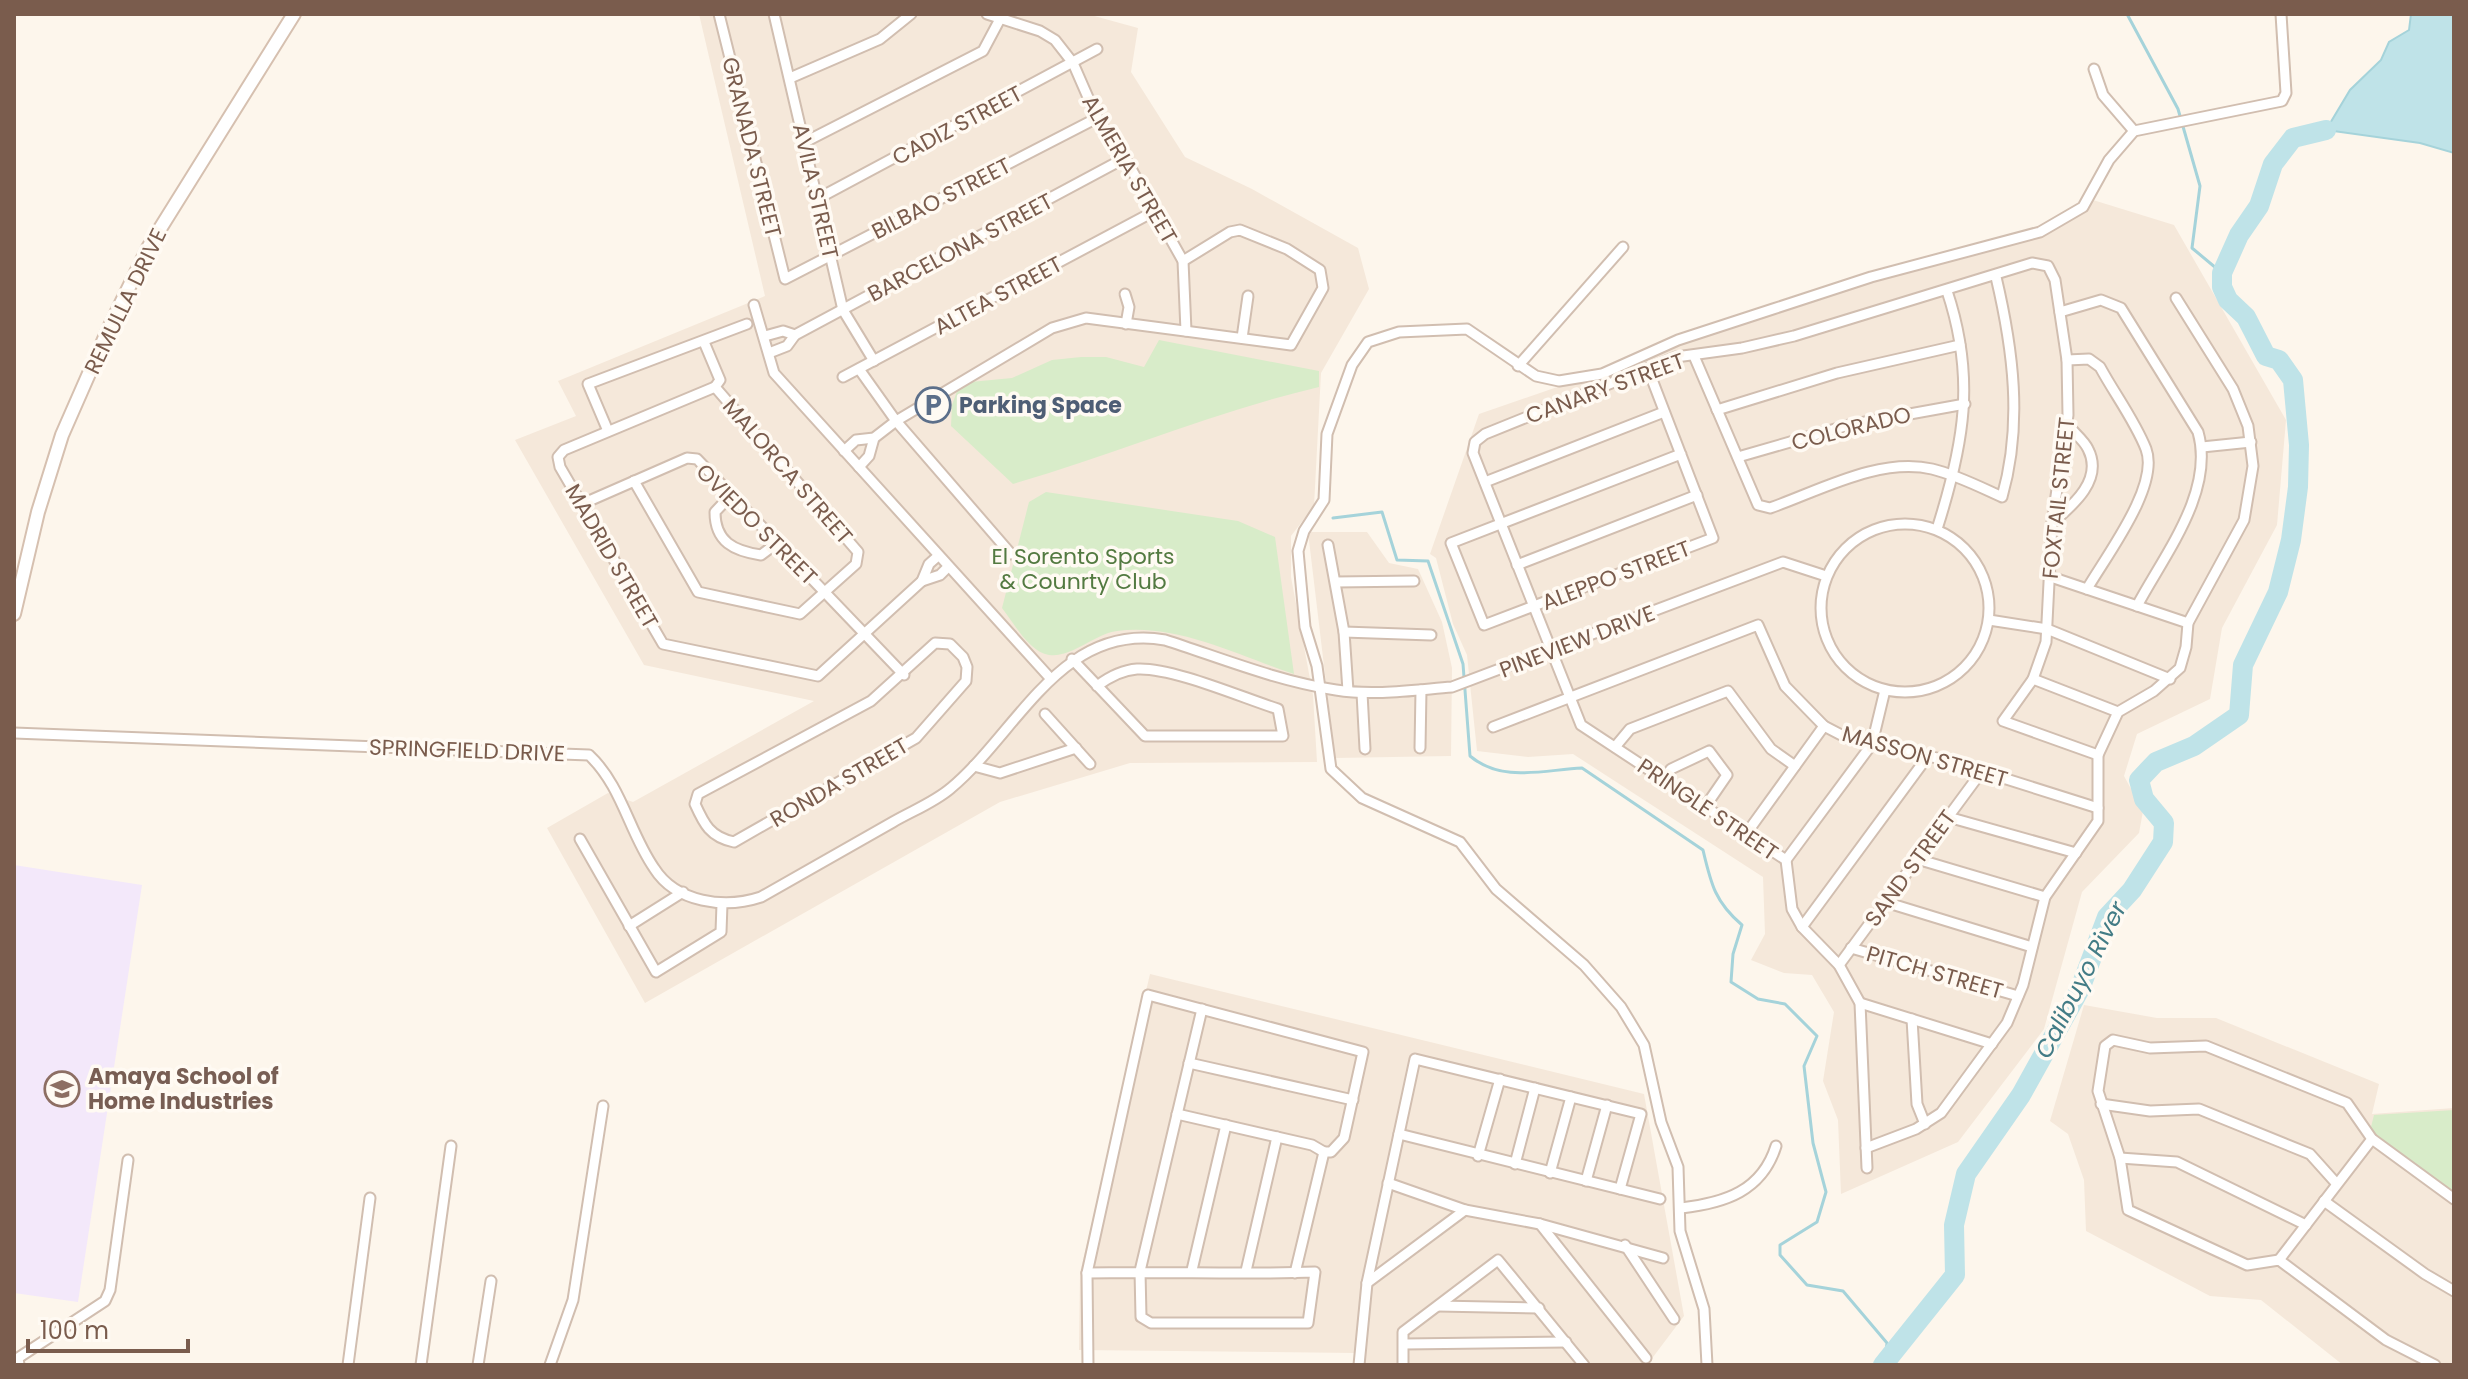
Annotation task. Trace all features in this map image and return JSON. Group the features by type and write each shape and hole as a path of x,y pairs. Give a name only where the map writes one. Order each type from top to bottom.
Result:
{"main road":[{"name":"REMULLA DRIVE","path":"14,614 38,512 62,435 109,328 148,248 294,14"}],"street":[{"name":"GRANADA STREET","path":"719,14 785,279"},
{"name":"AVILA STREET","path":"774,14 843,310 874,361"},
{"path":"790,78 880,39 911,14"},
{"name":"ALMERIA STREET","path":"987,14 1040,31 1055,40 1073,63 1097,118 1125,158 1183,261 1186,331"},
{"path":"1707,1365 1704,1309 1683,1241 1678,1167 1661,1122 1653,1071 1644,1045 1621,1007 1584,965 1496,889 1460,842 1381,809 1342,783 1331,769 1320,687 1305,627 1298,551 1304,531 1324,500 1324,445 1359,351 1379,336 1454,327 1467,329 1536,376 1559,381 1602,374 1678,340 1801,299 2040,232 2083,207 2109,160 2136,130 2282,101 2286,93 2281,14"},
{"path":"805,142 983,51 1000,19"},
{"name":"CADIZ STREET","path":"817,199 1097,49"},
{"path":"2094,69 2103,95 2136,130"},
{"name":"BILBAO STREET","path":"785,279 1097,118"},
{"name":"BARCELONA STREET","path":"769,353 787,346 795,335 1125,158"},
{"name":"ALTEA STREET","path":"843,377 1153,212"},
{"path":"844,451 856,440 874,438 896,421 1052,328 1086,318 1291,345 1323,288 1320,270 1287,249 1240,230 1230,232 1183,261"},
{"path":"1518,366 1623,247"},
{"name":"CANARY STREET","path":"1550,652 1473,453 1479,437 1676,357 1794,336 1996,277 2032,263 2048,266"},
{"name":"FOXTAIL STREET","path":"2048,266 2055,280 2067,360 2067,424 2052,523 2047,629 2033,679 2003,721 2098,755"},
{"path":"1694,356 1758,505 1770,508 1871,472 1901,467 1930,468 2002,497 2012,462 2014,380 2007,324 1996,277"},
{"path":"1937,529 1954,476 1966,384 1947,291"},
{"path":"1125,294 1129,307 1126,324"},
{"path":"1242,338 1248,296"},
{"path":"1866,1148 1925,1124 1941,1113 2007,1023 2018,996 2045,897 2094,831 2098,808 2098,755 2118,712 2170,679 2184,659 2188,623 2244,520 2252,480 2251,442 2233,389 2176,298"},
{"path":"2060,312 2101,300 2121,308 2198,432 2202,447 2196,496 2137,606"},
{"path":"754,305 774,373 947,568 1051,679"},
{"path":"715,387 608,431 588,384 747,324"},
{"name":"BARCELONA STREET","path":"765,336 783,331 795,335"},
{"name":"MALORCA STREET","path":"704,342 720,380 715,387 858,552 856,564 825,593"},
{"path":"1717,410 1837,373 1960,345"},
{"path":"2067,360 2089,359 2100,367 2146,449 2149,467 2144,491 2087,589"},
{"path":"859,369 896,421 1011,554"},
{"name":"ALEPPO STREET","path":"1501,523 1451,543 1484,625 1713,538 1648,369"},
{"name":"COLORADO","path":"1738,457 1849,425 1965,404"},
{"path":"1485,482 1664,412"},
{"path":"2052,523 2081,498 2092,472 2089,449 2067,424"},
{"name":"MADRID STREET","path":"608,431 564,450 558,457 560,467 663,644 818,676 922,581 940,575 947,568"},
{"path":"859,467 869,456 874,438"},
{"path":"2202,447 2251,442"},
{"path":"1501,523 1681,454"},
{"name":"OVIEDO STREET","path":"582,504 687,458 697,459 904,675"},
{"path":"634,481 698,592 800,614 825,593"},
{"path":"731,495 715,512 715,528 727,545 739,552 761,555 777,543"},
{"path":"1517,565 1697,495"},
{"path":"1917,524 1937,529 1963,546 1975,560 1989,594 1989,620 1983,643 1970,663 1953,678 1917,692 1885,690 1856,676 1833,652 1824,632 1821,611 1826,576 1843,550 1877,528 1917,524"},
{"path":"1328,545 1344,632 1348,691"},
{"name":"MADRID STREET","path":"922,581 929,564 938,556"},
{"name":"PINEVIEW DRIVE","path":"1320,687 1362,693 1452,687 1783,562 1826,576"},
{"path":"2048,576 2188,623"},
{"path":"1336,582 1414,581"},
{"path":"1989,620 2047,629 2170,679"},
{"name":"MASSON STREET","path":"1570,697 1758,625 1785,686 1824,726 1849,739 1928,756 2098,808"},
{"path":"1344,632 1431,635"},
{"name":"SPRINGFIELD DRIVE","path":"14,733 589,755 604,768 655,870 683,892 722,904 761,897 950,790 1072,659 1109,641 1150,637 1320,687"},
{"name":"RONDA STREET","path":"935,643 950,644 967,667 966,681 916,738 734,842 720,839 707,829 695,804 698,794 871,701 904,675 935,643"},
{"name":"PRINGLE STREET","path":"1550,652 1581,725 1786,860 1792,909 1802,927 1839,965 1860,1003 1867,1168"},
{"path":"1072,659 1097,686 1145,736 1283,736 1278,709 1160,671 1138,669 1120,672 1097,686"},
{"path":"2033,679 2118,712"},
{"path":"1420,748 1421,690"},
{"path":"1786,860 1872,744 1885,690"},
{"path":"1615,747 1630,729 1728,691 1771,749 1795,766"},
{"path":"1362,693 1365,749"},
{"path":"1493,727 1570,697"},
{"path":"1045,714 1090,764"},
{"path":"1746,834 1824,726"},
{"path":"974,766 1000,773 1076,748"},
{"path":"1664,779 1671,769 1709,751 1727,775 1705,807"},
{"path":"1802,927 1928,756"},
{"name":"SAND STREET","path":"1839,965 1982,771"},
{"path":"1948,817 2076,853"},
{"path":"580,839 656,972 721,932 722,904"},
{"path":"1917,859 2045,897"},
{"path":"629,926 683,892"},
{"path":"1885,902 2032,947"},
{"name":"PITCH STREET","path":"1851,948 2018,996"},
{"path":"1088,1365 1087,1273 1148,995 1363,1052 1344,1138 1331,1152 1177,1114"},
{"path":"1860,1003 1992,1044"},
{"path":"1087,1273 1140,1271 1192,1270 1315,1272 1308,1323 1145,1321 1141,1317 1140,1271 1202,1009"},
{"path":"1912,1019 1917,1104 1925,1124"},
{"path":"2372,1139 2279,1260 2247,1265 2133,1214 2125,1206 2120,1158 2098,1091 2105,1046 2113,1040 2150,1048 2206,1046 2347,1103 2372,1139 2454,1199"},
{"path":"1359,1365 1367,1283 1415,1059 1641,1114 1620,1189"},
{"path":"1189,1063 1353,1100"},
{"path":"1478,1156 1500,1079"},
{"path":"1515,1164 1535,1088"},
{"path":"1550,1173 1571,1097"},
{"path":"2101,1104 2150,1111 2199,1109 2310,1154 2336,1183"},
{"path":"1586,1181 1607,1105"},
{"path":"550,1365 576,1288 603,1106"},
{"path":"1192,1270 1226,1125"},
{"path":"1399,1134 1660,1199"},
{"path":"1246,1271 1277,1137"},
{"path":"421,1365 451,1146"},
{"path":"1681,1208 1744,1192 1767,1167 1776,1146"},
{"path":"1295,1273 1324,1152"},
{"path":"2120,1158 2177,1162 2306,1225"},
{"path":"19,1365 18,1358 105,1301 110,1290 128,1160"},
{"path":"1388,1183 1465,1210 1540,1224 1625,1245 1663,1258"},
{"path":"348,1365 370,1198"},
{"path":"2324,1201 2425,1274 2454,1291"},
{"path":"1367,1283 1465,1210"},
{"path":"1540,1224 1646,1358"},
{"path":"1625,1245 1674,1319"},
{"path":"1403,1365 1403,1332 1498,1260 1584,1365"},
{"path":"2279,1260 2386,1340 2435,1365"},
{"path":"478,1365 491,1281"},
{"path":"1438,1306 1539,1308"},
{"path":"1404,1344 1566,1342"}],"shaded area":[{"path":"699,14 1087,14 1138,28 1131,72 1185,157 1252,189 1358,248 1369,289 1321,373 1314,506 1291,536 1291,577 1313,695 1317,762 1130,763 1000,802 645,1003 547,828 608,793 633,802 814,701 644,665 515,440 576,416 558,381 765,296"},
{"path":"2093,200 2174,225 2286,420 2277,525 2222,628 2210,699 2137,734 2124,776 2143,811 2139,833 2082,892 2044,1029 1958,1142 1841,1194 1838,1120 1823,1081 1834,1012 1812,975 1784,973 1751,960 1765,934 1763,877 1573,754 1528,757 1477,751 1467,655 1453,624 1436,558 1430,554 1479,414 1792,306 2041,234 2074,218"},
{"path":"1308,532 1367,532 1389,563 1418,569 1442,622 1452,668 1451,756 1335,758"},
{"name":"Amaya School of Home Industries","path":"14,865 142,885 78,1302 14,1293"},
{"path":"1150,974 1644,1094 1684,1316 1647,1365 1354,1365 1354,1353 1079,1350 1080,1273"},
{"path":"2084,1005 2157,1018 2216,1018 2379,1084 2372,1114 2454,1108 2454,1365 2343,1365 2261,1300 2210,1296 2086,1231 2084,1180 2068,1134 2050,1121"}],"green space":[{"path":"1159,340 1319,371 1319,387 1241,408 1013,484 951,426 952,405 960,383 1012,378 1052,360 1081,357 1106,357 1144,367"},
{"name":"El Sorento Sports & Counrty Club","path":"1046,492 1238,521 1275,537 1294,674 1185,636 1162,632 1117,631 1058,655 1042,653 1035,648 1002,608 1029,502"},
{"path":"2454,1110 2454,1197 2379,1140 2371,1127 2374,1115"}],"water":[{"path":"2411,14 2454,14 2454,153 2420,143 2326,130 2350,90 2381,60 2389,42 2409,30"}],"waterway":[{"path":"2127,14 2178,109 2200,186 2192,248 2222,273"},
{"name":"Calibuyo River","path":"1883,1365 1955,1275 1954,1225 1966,1174 2021,1095 2080,989 2107,917 2132,890 2163,842 2164,823 2144,799 2139,780 2156,762 2194,746 2239,715 2243,665 2278,592 2291,540 2298,487 2299,445 2293,380 2279,360 2266,356 2246,317 2228,300 2222,287 2222,273 2239,235 2259,206 2273,164 2293,138 2326,130"},
{"path":"1333,518 1382,512 1397,560 1428,561 1463,664 1470,756 1495,770 1509,772 1582,768 1703,850 1715,892 1742,925 1733,954 1731,982 1758,999 1785,1004 1817,1036 1804,1066 1813,1143 1826,1192 1817,1222 1780,1245 1780,1255 1807,1285 1843,1291 1887,1343 1885,1362"}],"place":[{"name":"Parking Space","path":"933,405"},
{"name":"Amaya School of Home Industries","path":"62,1089"}]}
